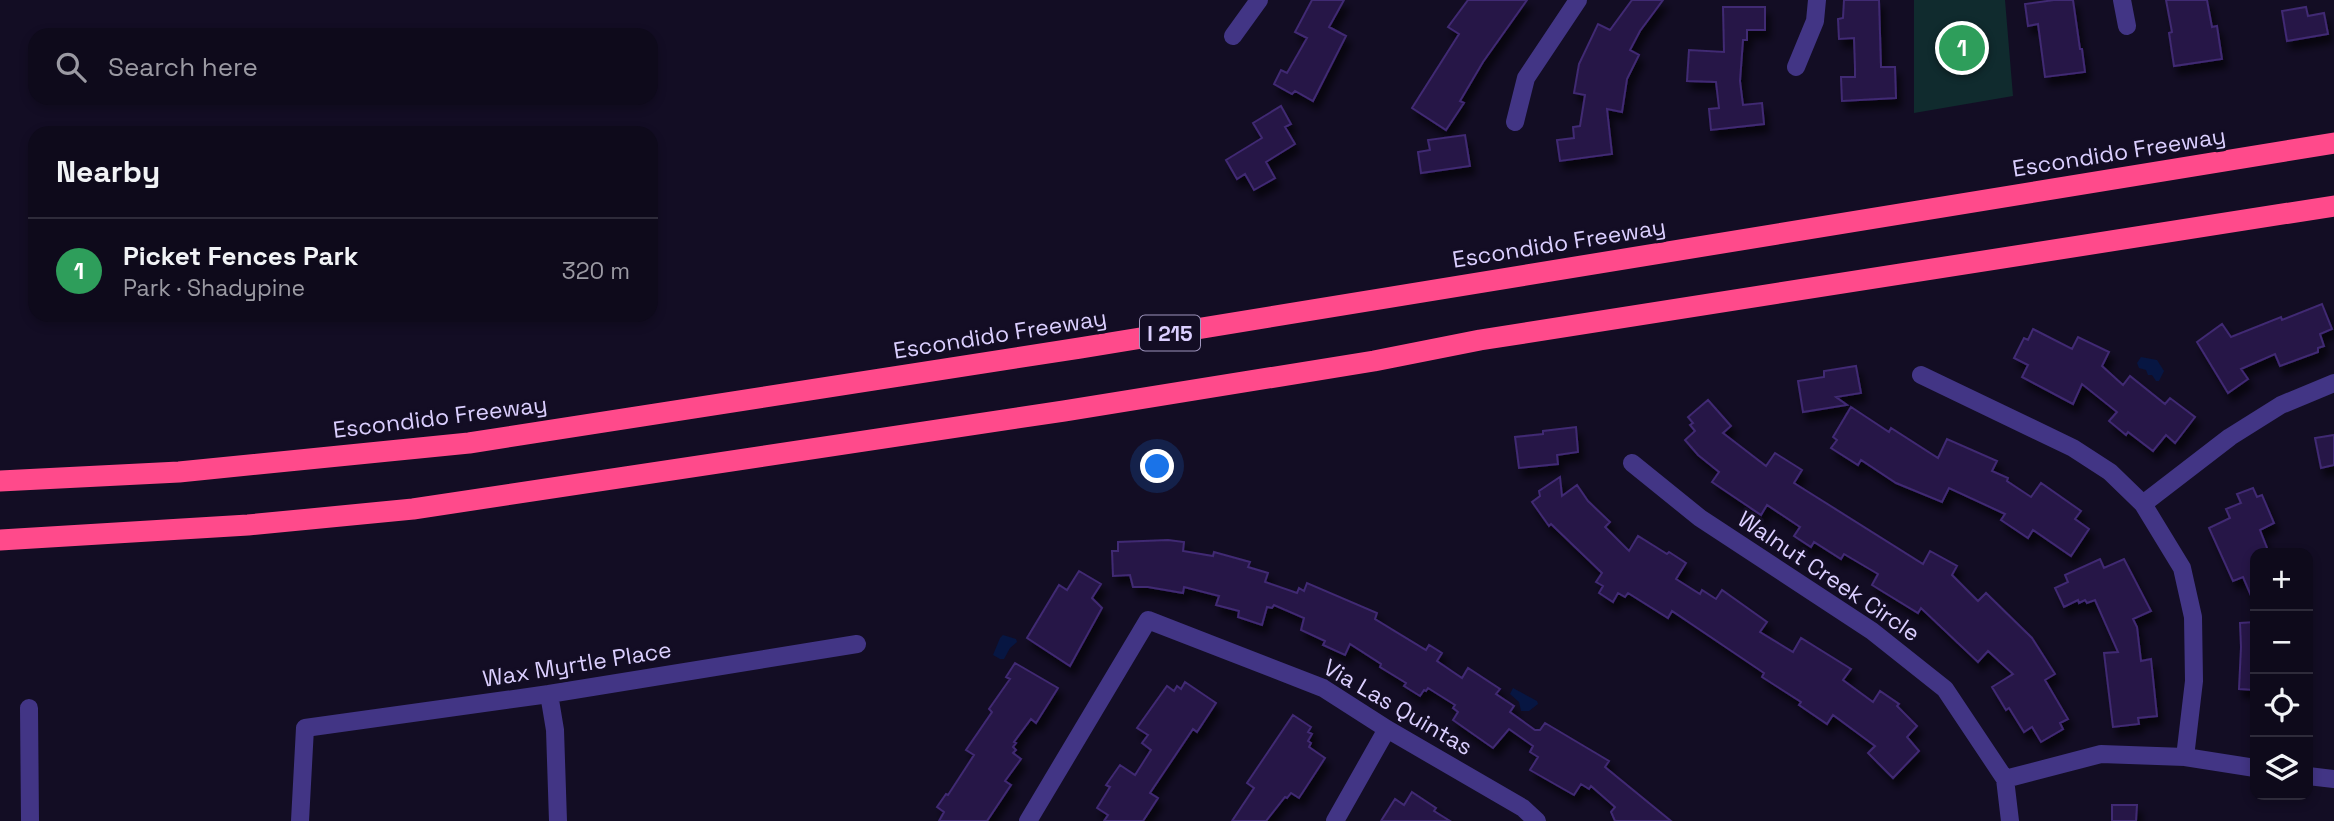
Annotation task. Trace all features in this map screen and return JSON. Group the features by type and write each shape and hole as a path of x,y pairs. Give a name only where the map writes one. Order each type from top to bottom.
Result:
{"highway":[{"name":"Escondido Freeway","path":"0,481 179,471 469,443 1080,348 2334,143"},
{"path":"0,540 248,525 414,509 1077,409 1374,361 1480,340 2334,206"}],"street":[{"path":"1233,36 1259,0"},
{"path":"1515,122 1526,78 1578,0"},
{"path":"1796,67 1815,21 1817,0"},
{"path":"2122,0 2127,26"},
{"path":"1921,375 2073,448 2110,472 2143,504 2182,568 2193,617 2194,681 2185,757"},
{"path":"2143,504 2230,437 2281,405 2334,383"},
{"name":"Walnut Creek Circle","path":"1632,463 1700,519 1872,631 1945,689 2005,779 2010,821"},
{"name":"Via Las Quintas","path":"1028,821 1148,620 1323,688 1387,729 1523,808 1537,821"},
{"name":"Wax Myrtle Place","path":"300,821 304,728 549,694 857,644"},
{"path":"549,694 555,730 558,821"},
{"path":"29,708 30,821"},
{"path":"1335,821 1387,729"},
{"path":"2005,779 2101,754 2185,757 2250,767"},
{"path":"2313,777 2334,779"}],"green space":[{"path":"1914,0 2005,0 2013,96 1914,113"}],"water":[{"path":"2141,357 2157,360 2164,371 2159,381 2148,375 2146,370 2139,368 2137,363"},
{"path":"1003,635 1016,639 1017,642 1004,659 1000,659 993,655"},
{"path":"1513,688 1538,704 1529,711 1521,711 1519,702 1510,694"}],"building":[{"path":"1312,0 1344,0 1329,27 1346,36 1313,101 1274,84 1281,70 1287,73 1307,38 1295,32"},
{"path":"1468,0 1527,0 1483,62 1460,101 1464,103 1446,130 1412,108 1459,34 1448,27"},
{"path":"1632,0 1663,0 1640,31 1630,50 1639,55 1627,79 1622,112 1607,109 1612,154 1560,161 1557,140 1574,138 1573,127 1580,126 1585,95 1574,93 1579,64 1598,24 1610,30"},
{"path":"1844,0 1879,0 1881,67 1895,67 1896,98 1842,101 1841,77 1855,77 1854,38 1839,39 1838,19 1843,18"},
{"path":"2073,0 2085,72 2045,77 2038,24 2028,26 2025,4"},
{"path":"2166,0 2207,0 2212,27 2217,26 2222,59 2174,66 2169,33 2172,32"},
{"path":"1723,7 1765,7 1765,30 1747,30 1747,40 1743,40 1740,81 1743,105 1762,103 1764,124 1711,130 1709,109 1719,108 1716,82 1687,81 1689,50 1724,52"},
{"path":"2306,7 2308,16 2324,13 2328,34 2287,41 2282,11"},
{"path":"1281,106 1291,124 1285,127 1295,144 1266,162 1275,178 1254,190 1245,174 1237,179 1226,160 1262,138 1253,123"},
{"path":"1465,135 1470,166 1421,173 1418,152 1430,150 1428,140"},
{"path":"2322,304 2332,329 2320,334 2324,346 2318,348 2318,352 2280,366 2275,354 2241,369 2248,379 2228,393 2197,342 2222,324 2231,337"},
{"path":"2033,329 2072,349 2078,337 2109,352 2102,366 2123,385 2130,376 2165,404 2170,398 2195,417 2175,443 2166,435 2153,451 2109,421 2117,412 2082,384 2073,404 2022,377 2028,365 2014,358 2024,338 2028,340"},
{"path":"1856,366 1861,393 1836,397 1847,405 1803,412 1798,381 1824,377 1824,371"},
{"path":"1708,400 1731,426 1723,433 1766,466 1775,453 1802,470 1794,483 1923,564 1930,551 1957,566 1952,575 1978,601 1986,593 2032,638 2055,674 2045,680 2068,719 2060,723 2063,729 2041,742 2032,727 2024,732 1992,687 2013,674 1988,651 1978,662 1921,608 1918,613 1872,585 1878,574 1844,554 1841,559 1814,542 1811,547 1794,536 1800,527 1767,505 1761,515 1712,482 1719,472 1685,440 1695,431 1688,417"},
{"path":"1851,407 1889,432 1891,428 1938,458 1947,439 1997,461 1992,471 2008,478 2007,481 2031,497 2041,483 2081,511 2075,519 2089,529 2071,556 2033,530 2028,538 2001,520 2005,514 1949,488 1942,502 1896,483 1861,460 1858,465 1831,448 1837,440 1833,437"},
{"path":"1576,427 1578,452 1557,455 1558,464 1519,468 1515,437"},
{"path":"2334,435 2334,465 2321,468 2315,438"},
{"path":"1560,477 1562,496 1577,485 1588,501 1610,522 1605,527 1629,551 1638,536 1667,554 1669,552 1686,563 1676,579 1700,594 1702,590 1716,599 1722,590 1767,622 1760,632 1793,652 1801,638 1851,669 1843,680 1873,702 1880,691 1899,704 1897,706 1917,726 1907,737 1919,751 1893,778 1868,753 1875,746 1833,715 1827,724 1799,705 1801,702 1762,677 1764,673 1672,611 1668,618 1628,593 1625,597 1618,593 1613,602 1599,593 1603,586 1596,582 1602,573 1551,524 1549,526 1532,502 1540,496 1539,491"},
{"path":"2253,488 2257,497 2262,495 2274,523 2260,530 2267,548 2250,548 2250,593 2243,577 2233,581 2209,528 2230,518 2226,509 2241,503 2237,494"},
{"path":"1118,542 1184,542 1183,551 1213,556 1214,552 1250,562 1248,567 1268,573 1265,582 1297,593 1299,588 1304,591 1307,583 1377,613 1375,619 1426,650 1429,645 1442,653 1437,661 1462,678 1468,668 1500,689 1496,694 1514,706 1510,712 1535,730 1540,730 1545,723 1609,761 1605,767 1671,821 1615,821 1611,812 1615,807 1591,786 1589,789 1581,784 1574,795 1530,770 1538,757 1530,752 1533,746 1509,729 1493,748 1453,720 1458,712 1453,708 1455,705 1428,688 1420,696 1404,686 1406,683 1380,667 1381,664 1350,644 1345,655 1323,645 1325,641 1301,630 1304,618 1274,605 1272,608 1267,607 1262,625 1238,617 1239,611 1216,605 1219,596 1184,587 1183,593 1133,587 1130,575 1113,576 1112,551 1118,551"},
{"path":"2100,559 2104,568 2124,559 2151,611 2133,619 2137,627 2141,661 2151,659 2157,716 2138,718 2139,724 2113,727 2104,653 2118,652 2095,600 2079,603 2078,600 2064,607 2055,588 2068,582 2065,575"},
{"path":"1079,571 1101,584 1092,598 1102,608 1070,666 1027,638 1059,585 1067,590"},
{"path":"2250,622 2250,690 2239,689 2240,623"},
{"path":"1015,663 1058,688 1036,723 1031,719 1014,742 1016,743 1013,747 1016,750 1013,753 1021,759 1005,781 1011,785 987,821 939,821 944,812 937,807 974,755 966,750 992,712 989,709 1010,679 1006,677"},
{"path":"1185,682 1216,703 1197,732 1193,729 1150,793 1158,798 1143,821 1104,821 1108,815 1097,808 1110,787 1106,785 1120,765 1135,775 1151,750 1142,743 1148,735 1137,728 1167,686 1174,691 1177,686 1181,689"},
{"path":"1293,715 1311,727 1308,732 1312,734 1308,741 1311,743 1309,747 1325,758 1299,798 1291,793 1285,797 1266,821 1232,821 1254,788 1247,783"},
{"path":"1412,792 1450,821 1381,821 1395,799 1404,805"},
{"path":"2112,805 2137,805 2136,821 2112,821"}],"place":[{"name":"Picket Fences Park","path":"1962,48"}]}
